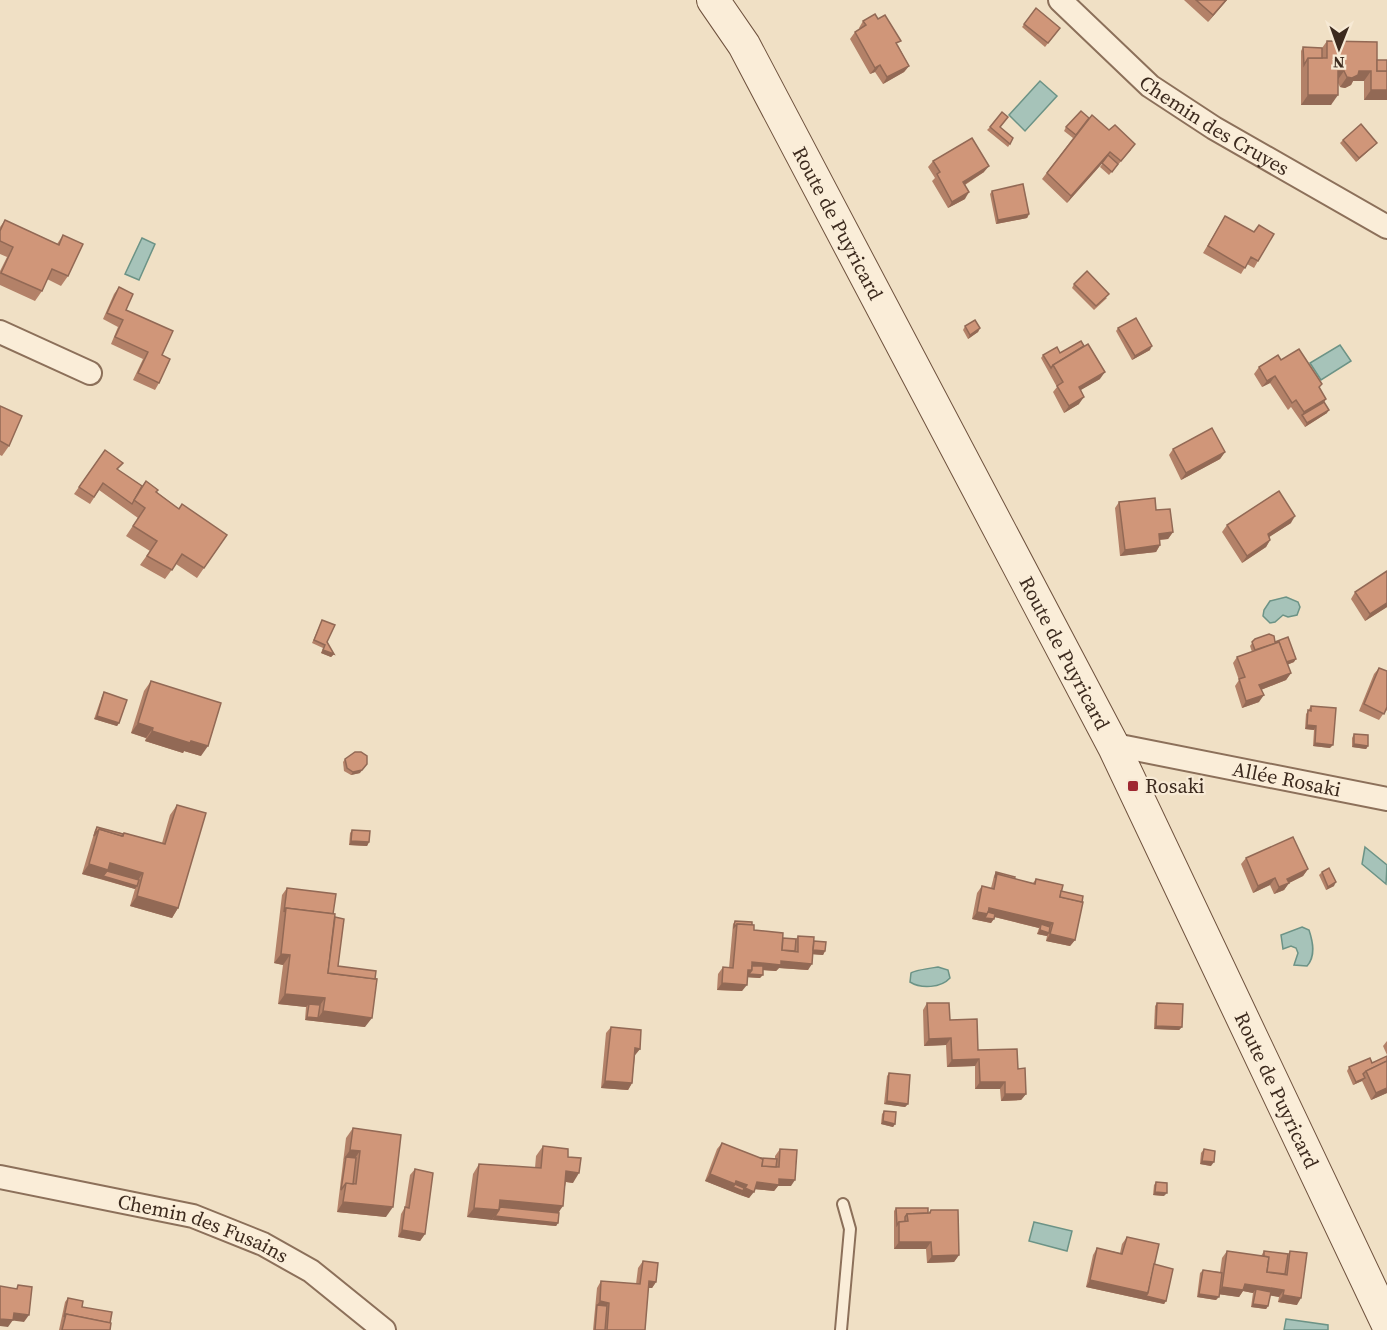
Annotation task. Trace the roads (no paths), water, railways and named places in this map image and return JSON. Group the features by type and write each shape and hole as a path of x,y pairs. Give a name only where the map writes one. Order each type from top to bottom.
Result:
{"main road":[{"name":"Route de Puyricard","path":"712,0 750,56 1114,747 1387,1323"}],"street":[{"name":"Chemin des Cruyes","path":"1060,0 1150,86 1214,128 1387,227"},
{"path":"0,332 90,373"},
{"name":"Allée Rosaki","path":"1114,747 1125,747 1387,799"},
{"name":"Chemin des Fusains","path":"0,1177 193,1216 263,1244 310,1271 384,1330"}],"lane":[{"path":"841,1330 850,1229 843,1204"}],"water":[{"path":"1040,81 1057,96 1025,131 1009,115"},
{"path":"142,238 155,244 139,280 125,274"},
{"path":"1340,345 1351,361 1321,380 1310,363"},
{"path":"1286,597 1298,602 1300,607 1297,615 1288,617 1283,615 1270,623 1263,616 1264,610 1270,601"},
{"path":"1365,847 1387,865 1386,884 1362,864"},
{"path":"1302,927 1309,930 1312,944 1312,958 1307,966 1294,965 1298,953 1296,948 1291,946 1283,949 1281,935"},
{"path":"938,967 948,970 950,978 942,984 925,986 910,982 911,973"},
{"path":"1034,1222 1072,1231 1067,1251 1029,1241"},
{"path":"1286,1319 1328,1325 1328,1330 1284,1330"}],"place":[{"name":"Rosaki","path":"1133,786"}]}
